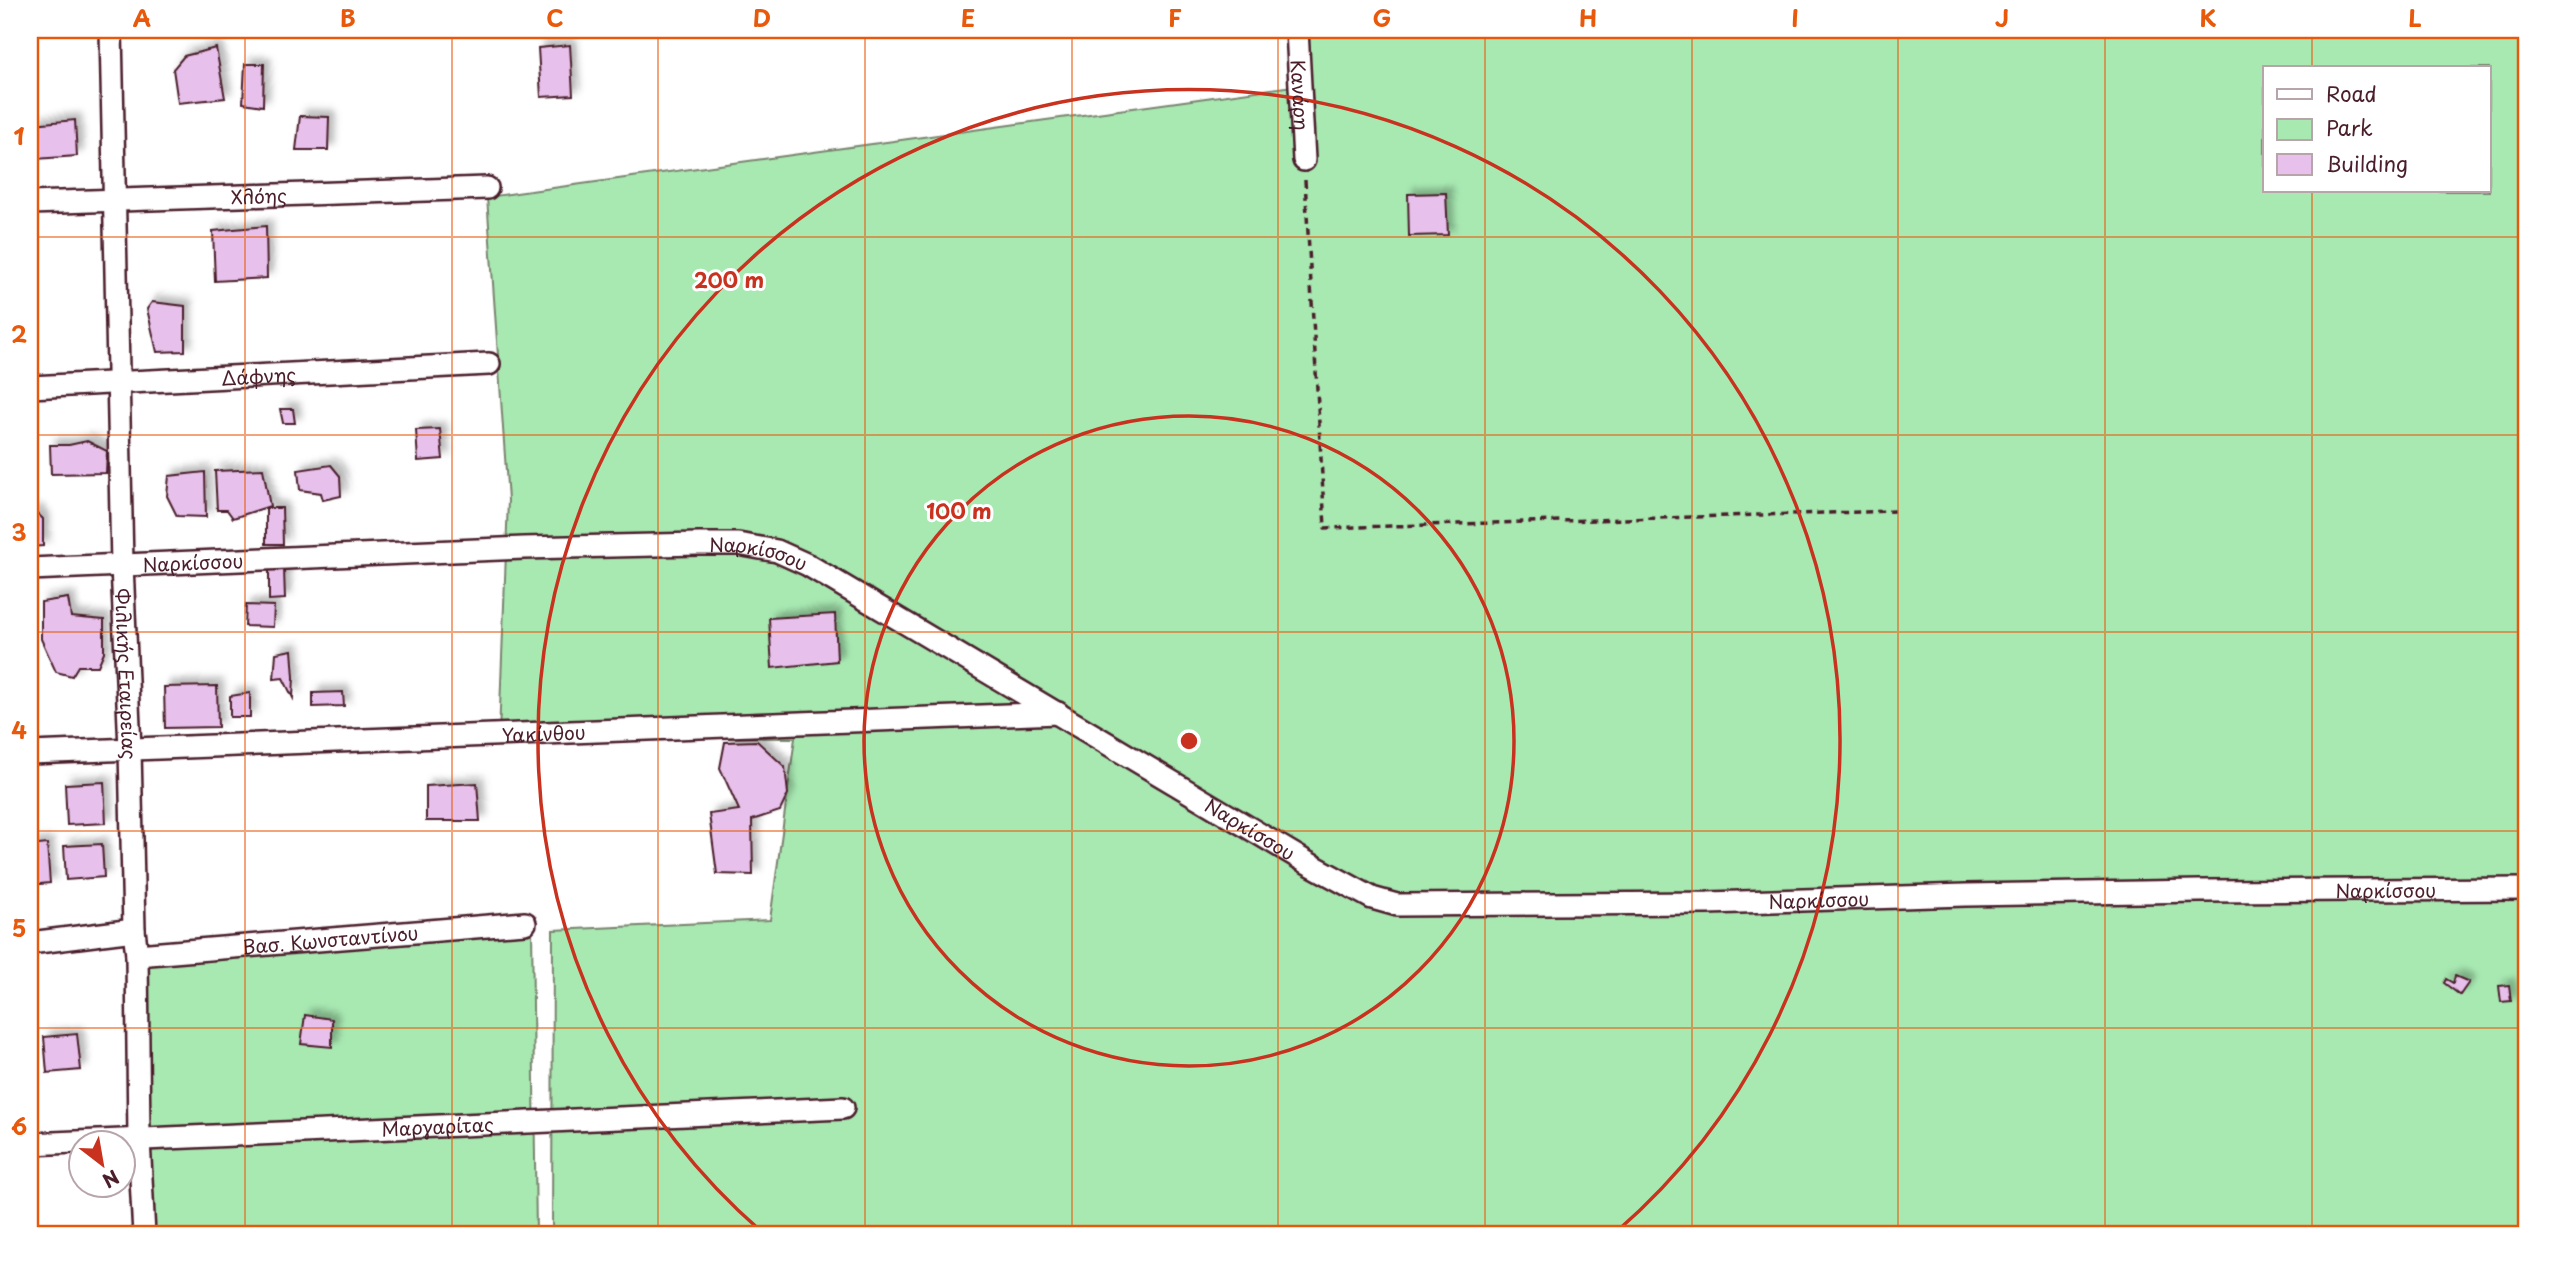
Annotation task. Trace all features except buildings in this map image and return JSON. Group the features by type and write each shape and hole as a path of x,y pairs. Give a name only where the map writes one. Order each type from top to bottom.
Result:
{"street":[{"name":"Φιλικής Εταιρείας","path":"111,30 122,565 137,955 139,1140 144,1235"},
{"name":"Κανάρη","path":"1297,30 1304,160"},
{"name":"Χλόης","path":"30,204 487,188"},
{"name":"Δάφνης","path":"30,387 489,364"},
{"name":"Ναρκίσσου","path":"30,569 524,548 699,544 751,546 777,551 807,565 1308,863 1372,898 1397,905 1708,903 2186,891 2527,889"},
{"name":"Υακίνθου","path":"30,753 1058,713"},
{"name":"Βασ. Κωνσταντίνου","path":"137,955 525,923"},
{"path":"30,943 134,930"},
{"name":"Μαργαρίτας","path":"30,1144 844,1108"}],"path":[{"path":"1304,160 1325,528 1894,511"}],"green space":[{"path":"1294,30 2527,30 2527,1235 552,1235 553,930 770,920 795,738 499,736 508,500 487,197 1293,86"},
{"path":"532,928 536,1235 153,1235 139,1105 146,960"}]}
